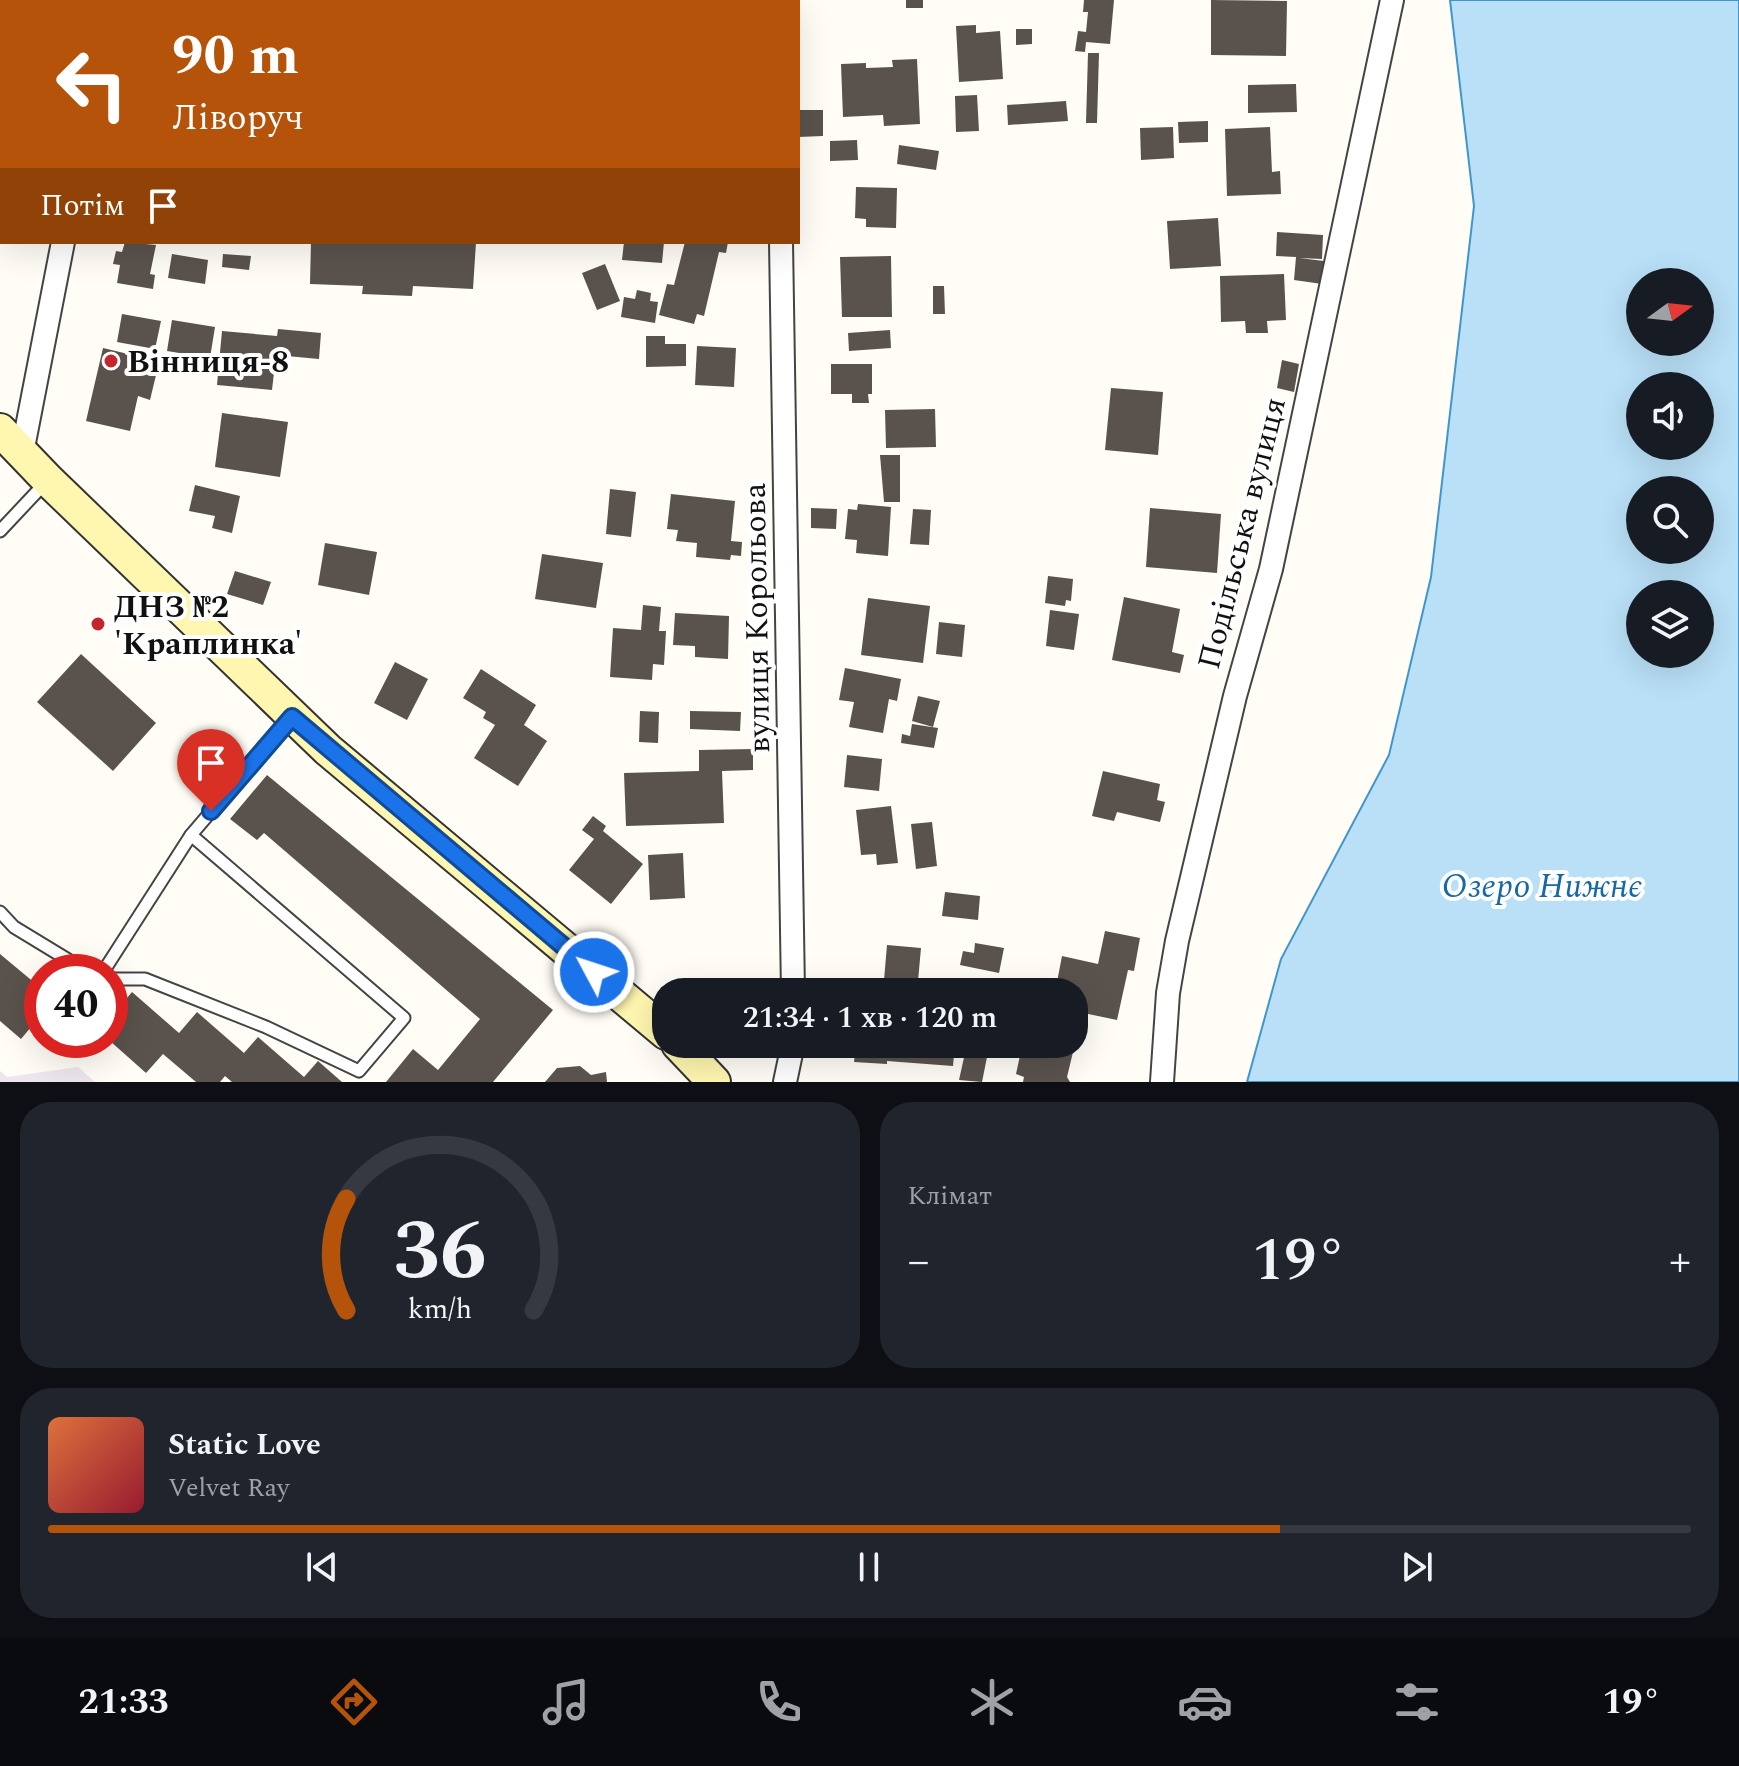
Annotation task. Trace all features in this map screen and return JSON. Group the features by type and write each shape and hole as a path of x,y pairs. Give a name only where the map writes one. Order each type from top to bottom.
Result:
{"street":[{"name":"Подільська вулиця","path":"1162,1082 1166,1006 1177,941 1235,696 1271,569 1392,0"},
{"path":"62,244 11,442 292,717 652,1021"},
{"name":"вулиця Корольова","path":"781,244 793,978"},
{"path":"691,1058 714,1082"},
{"path":"785,1082 790,1058"}],"lane":[{"path":"0,531 48,480"},
{"path":"115,954 191,835 292,717"},
{"path":"128,979 145,979 266,1027 359,1071 404,1018 191,835"},
{"path":"0,912 14,927 58,954"}],"shaded area":[{"path":"78,1067 95,1082 0,1082 0,1071 7,1077"}],"water":[{"name":"Озеро Нижнє","path":"1450,0 1739,0 1739,1082 1247,1082 1281,959 1389,755 1431,577 1474,206"}],"building":[{"path":"906,0 923,0 923,8 906,8"},
{"path":"1084,0 1114,0 1110,44 1086,42 1085,52 1075,51 1078,31 1086,32 1088,12 1083,12"},
{"path":"1211,0 1287,1 1286,56 1211,55"},
{"path":"976,25 976,33 1000,31 1003,79 959,82 956,26"},
{"path":"1016,29 1032,29 1032,44 1016,45"},
{"path":"1088,53 1099,53 1097,123 1086,123"},
{"path":"917,59 920,124 884,126 883,115 843,117 841,64 866,63 866,68 893,67 892,60"},
{"path":"1296,84 1297,112 1248,113 1248,85"},
{"path":"977,95 979,131 956,132 955,96"},
{"path":"1066,101 1068,121 1008,125 1007,105"},
{"path":"800,110 823,110 823,136 800,137"},
{"path":"1208,121 1208,142 1179,143 1178,122"},
{"path":"1173,127 1174,158 1141,160 1140,128"},
{"path":"1270,127 1272,172 1280,171 1281,194 1227,196 1225,129"},
{"path":"857,140 858,160 830,161 830,141"},
{"path":"899,145 939,151 936,170 897,164"},
{"path":"856,187 897,188 896,228 866,227 866,219 855,218"},
{"path":"1218,218 1221,266 1170,269 1167,221"},
{"path":"1277,232 1323,235 1322,259 1299,258 1324,261 1322,284 1294,280 1296,257 1276,256"},
{"path":"124,244 156,245 150,274 155,275 153,289 117,283 120,265 113,264 116,251 122,252"},
{"path":"311,244 476,244 473,289 413,286 412,296 362,294 363,286 310,284"},
{"path":"624,244 664,244 662,263 622,260"},
{"path":"684,244 728,244 726,253 719,252 704,316 697,314 694,324 659,315 667,284 674,285"},
{"path":"172,254 208,260 205,284 168,278"},
{"path":"223,254 251,256 249,270 222,267"},
{"path":"891,256 892,317 842,317 840,257"},
{"path":"605,264 620,301 597,310 582,273"},
{"path":"1284,274 1286,320 1267,321 1268,333 1246,333 1245,321 1221,322 1220,276"},
{"path":"933,286 944,286 945,314 933,314"},
{"path":"637,290 651,293 650,301 658,302 655,323 621,317 624,297 635,299"},
{"path":"122,314 161,321 155,349 117,342"},
{"path":"172,320 215,327 210,358 167,351"},
{"path":"278,329 321,333 319,359 276,355 272,390 217,385 222,331 277,336"},
{"path":"890,330 891,348 849,351 848,333"},
{"path":"646,336 665,336 665,344 686,344 686,366 646,367"},
{"path":"697,346 736,348 734,387 695,385"},
{"path":"103,348 145,358 143,368 157,371 150,400 138,396 130,431 86,421"},
{"path":"1282,360 1299,364 1294,392 1277,388"},
{"path":"831,364 872,364 869,403 852,403 852,394 831,394"},
{"path":"1111,388 1163,392 1158,455 1105,450"},
{"path":"935,409 936,447 886,448 885,410"},
{"path":"222,413 288,422 280,477 215,467"},
{"path":"880,455 900,455 900,502 884,502"},
{"path":"195,485 240,496 232,533 212,528 215,516 189,511"},
{"path":"610,489 636,492 631,537 606,534"},
{"path":"671,494 735,501 731,541 742,542 741,556 731,555 730,560 696,557 697,543 676,541 678,530 667,529"},
{"path":"858,504 891,507 888,556 856,553 857,540 845,539 848,509 857,510"},
{"path":"811,508 837,509 836,529 811,528"},
{"path":"1150,508 1221,514 1217,573 1146,567"},
{"path":"913,509 931,510 929,545 910,544"},
{"path":"325,543 377,552 369,595 318,585"},
{"path":"542,554 603,563 596,608 535,599"},
{"path":"235,571 271,582 263,605 227,594"},
{"path":"1048,576 1073,579 1071,601 1066,600 1065,606 1045,603"},
{"path":"1124,597 1180,609 1172,652 1184,655 1180,673 1112,660"},
{"path":"868,598 930,606 923,663 861,655"},
{"path":"643,605 661,607 659,631 666,631 664,665 653,664 652,680 610,677 613,628 641,630"},
{"path":"1050,610 1079,614 1074,650 1046,646"},
{"path":"675,613 729,616 728,659 695,657 695,646 673,645"},
{"path":"939,622 965,625 962,657 936,654"},
{"path":"81,654 156,723 113,771 37,702"},
{"path":"395,662 428,679 407,720 374,703"},
{"path":"845,668 901,679 897,701 889,699 883,733 849,727 854,702 839,700"},
{"path":"481,669 536,705 524,725 547,741 518,786 474,758 495,725 483,718 486,712 463,698"},
{"path":"918,696 940,701 933,727 912,721"},
{"path":"640,711 659,712 658,743 639,742"},
{"path":"690,711 741,712 740,731 690,729"},
{"path":"912,724 938,728 934,748 901,743 902,734 910,736"},
{"path":"753,749 753,770 722,771 724,823 626,826 624,773 699,771 699,750"},
{"path":"847,755 882,759 879,791 844,787"},
{"path":"1103,771 1160,784 1157,800 1165,802 1160,822 1117,812 1114,821 1092,816"},
{"path":"267,775 553,1010 493,1082 386,1082 413,1049 438,1070 480,1019 264,833 257,840 230,819"},
{"path":"891,806 898,863 877,865 876,854 861,855 856,810"},
{"path":"593,816 606,826 603,831 643,864 611,904 569,870 594,839 582,830"},
{"path":"932,822 937,866 916,869 911,824"},
{"path":"683,853 685,898 650,900 648,855"},
{"path":"945,892 980,896 978,920 942,916"},
{"path":"1105,931 1140,938 1134,971 1128,970 1117,1020 1088,1014 1088,978 1058,978 1062,956 1098,964"},
{"path":"975,943 1004,948 999,973 960,965 963,951 974,953"},
{"path":"887,945 921,948 918,978 884,978"},
{"path":"0,954 24,974 24,1035 21,1039 0,1021"},
{"path":"132,992 179,1033 197,1012 244,1053 258,1037 304,1077 318,1061 342,1082 232,1082 225,1076 220,1082 196,1082 163,1054 146,1073 128,1057 128,997"},
{"path":"854,1058 954,1058 953,1066 854,1062"},
{"path":"964,1058 987,1058 982,1082 959,1080"},
{"path":"1019,1058 1072,1058 1067,1077 1070,1082 1023,1082 1024,1077 1016,1074"},
{"path":"580,1066 591,1075 606,1072 607,1082 545,1082 557,1068"}],"place":[{"name":"Вінниця-8","path":"111,361"},
{"name":"ДНЗ №2 'Краплинка'","path":"98,624"}],"route":[{"path":"211,811 292,717 594,972"}]}
